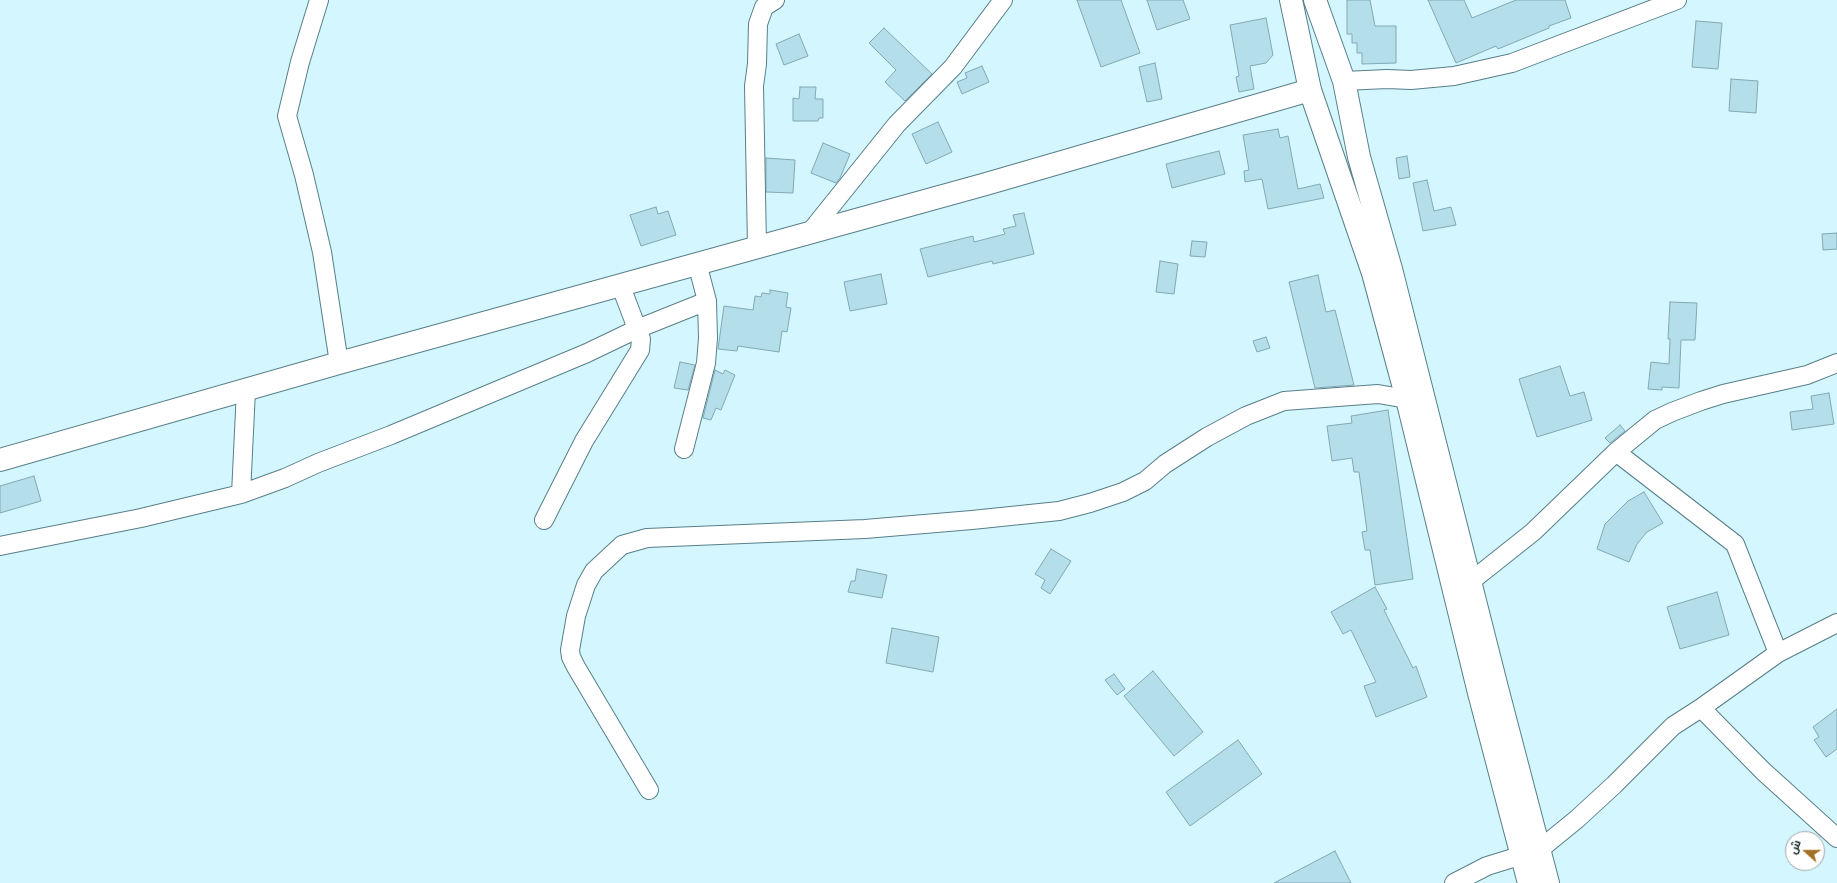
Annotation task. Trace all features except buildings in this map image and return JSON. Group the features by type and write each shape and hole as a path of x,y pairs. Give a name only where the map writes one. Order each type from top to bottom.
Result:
{"main road":[{"path":"1291,0 1310,90 1325,132 1382,271"},
{"path":"1315,0 1344,81 1382,271 1415,397 1470,582 1530,852 1529,883"},
{"path":"1303,55 1322,48 1332,47"},
{"path":"0,460 620,284 1015,176 1310,90"},
{"path":"1325,132 1343,131 1353,126"},
{"path":"1415,397 1479,693 1530,852 1548,883"}],"street":[{"path":"319,0 300,62 287,116 304,175 322,252 339,363"},
{"path":"757,246 754,86 758,24 766,4 775,0"},
{"path":"811,231 897,124 953,67 1003,0"},
{"path":"1344,81 1386,78 1411,80 1454,76 1504,65 1540,53 1677,0"},
{"path":"684,449 706,364 708,338 707,302 698,263"},
{"path":"544,520 584,441 639,355 641,340 620,284"},
{"path":"0,546 141,518 241,494 285,478 318,463 482,398 587,353 637,329 707,302"},
{"path":"1470,582 1532,532 1616,452 1655,420 1672,412 1723,394 1807,375 1837,363"},
{"path":"241,494 246,390"},
{"path":"649,790 576,667 571,657 570,650 576,616 586,585 594,570 622,545 646,538 865,529 1059,511 1090,503 1138,485 1165,464 1207,436 1246,416 1284,401 1378,394 1415,397"},
{"path":"1616,452 1735,544 1778,653"},
{"path":"1454,883 1487,866 1530,852 1577,819 1614,785 1673,726 1701,708 1778,653 1837,623"},
{"path":"1701,708 1763,771 1837,838"}]}
